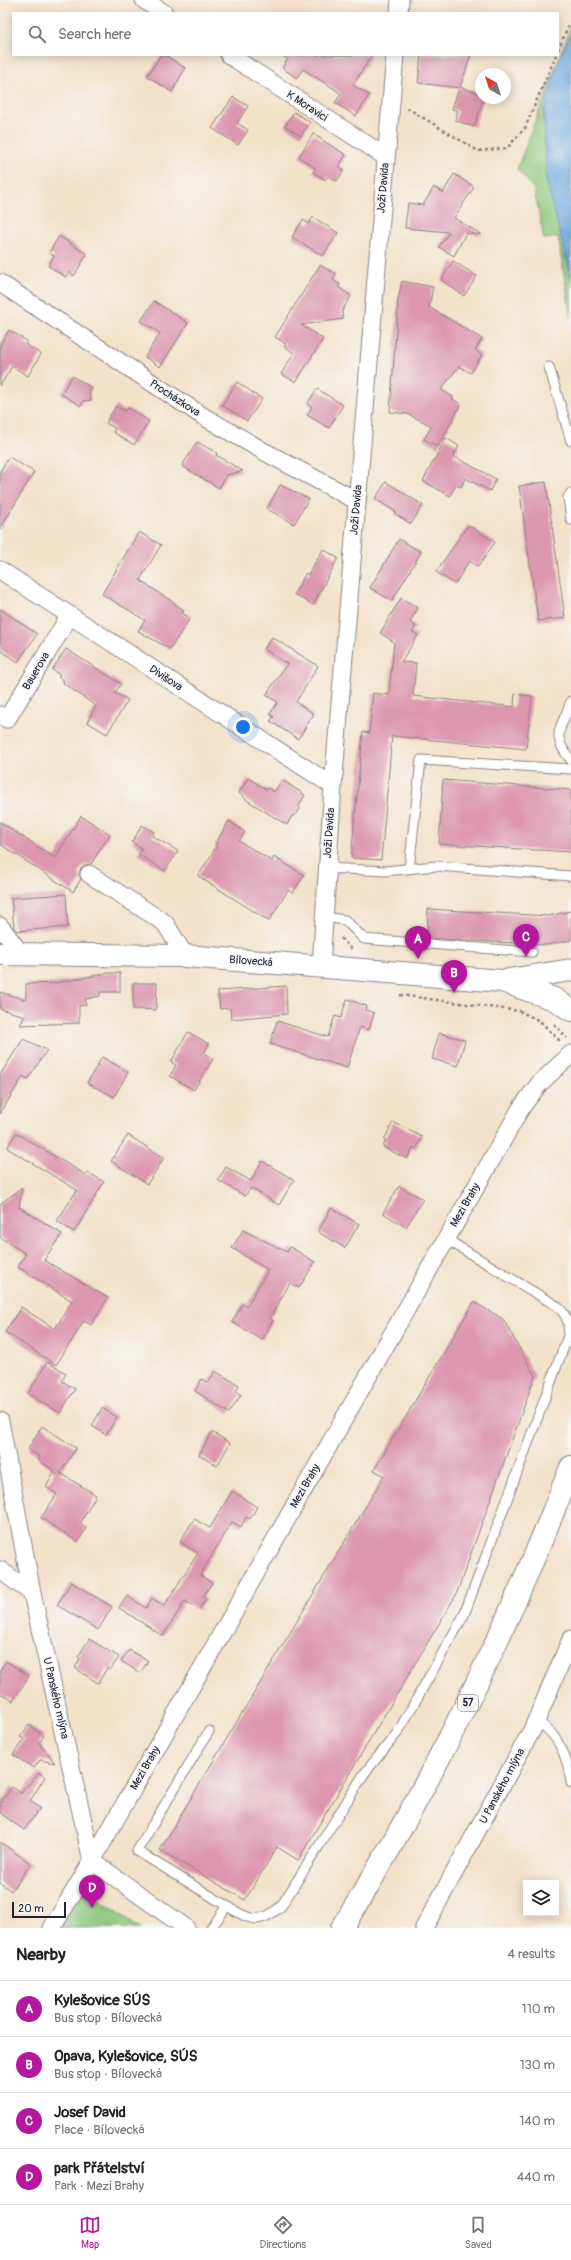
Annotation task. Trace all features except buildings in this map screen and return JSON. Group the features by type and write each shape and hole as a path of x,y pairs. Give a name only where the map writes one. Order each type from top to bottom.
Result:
{"main road":[{"name":"Bílovecká","path":"10,954 185,956 502,981 571,970"},
{"name":"Bílovecká","path":"502,981 554,999 571,1010"},
{"name":"57","path":"342,1928 408,1817 462,1715 509,1616 571,1467"}],"street":[{"path":"144,0 162,12"},
{"path":"399,12 400,0"},
{"name":"K Moravici","path":"231,56 386,157"},
{"name":"Joži Davida","path":"321,966 332,786 395,56"},
{"name":"Procházkova","path":"0,283 201,415 265,452 357,501"},
{"name":"Divišova","path":"0,570 332,786"},
{"name":"Bauerova","path":"0,715 8,719 70,615"},
{"path":"89,874 165,923 185,956"},
{"path":"0,926 10,954"},
{"name":"Mezi Brahy","path":"52,1928 92,1861 529,1096 566,1048"},
{"name":"U Panského mlýna","path":"0,1421 32,1593 92,1861"},
{"path":"0,1570 32,1593"},
{"name":"U Panského mlýna","path":"424,1928 509,1774 536,1721 571,1639"},
{"path":"92,1861 186,1928"}],"lane":[{"path":"548,367 571,441"},
{"path":"571,493 568,497 571,520"},
{"path":"571,701 558,740 561,748 571,760"},
{"path":"409,869 421,760 571,770"},
{"path":"326,868 385,871 436,866 571,876"},
{"path":"324,917 345,920 364,938 532,952"},
{"path":"209,1731 137,1851 227,1906 249,1918 257,1919 273,1914 282,1905 364,1774 398,1732 471,1600 568,1336 569,1328 566,1316 558,1306 446,1239"},
{"path":"536,1721 549,1730 556,1739 568,1764 571,1783"},
{"path":"211,1928 227,1906"}],"path":[{"path":"559,48 571,20"},
{"path":"391,98 478,151 507,148 525,128 556,56"},
{"path":"424,998 520,1011 540,1021 566,1048"},
{"path":"540,1021 542,1016"},
{"path":"552,1022 571,1043"}],"green space":[{"path":"571,26 571,34 558,61 544,111 546,179 571,276 571,318 558,237 544,239 534,189 517,169"},
{"path":"84,1889 140,1928 60,1928"}],"water":[{"path":"571,34 571,276 546,179 544,111 558,61"}],"place":[{"name":"Josef David","path":"526,957"},
{"name":"Kylešovice SÚS","path":"418,959"},
{"name":"Opava, Kylešovice, SÚS","path":"454,993"},
{"name":"park Přátelství","path":"92,1908"}]}
